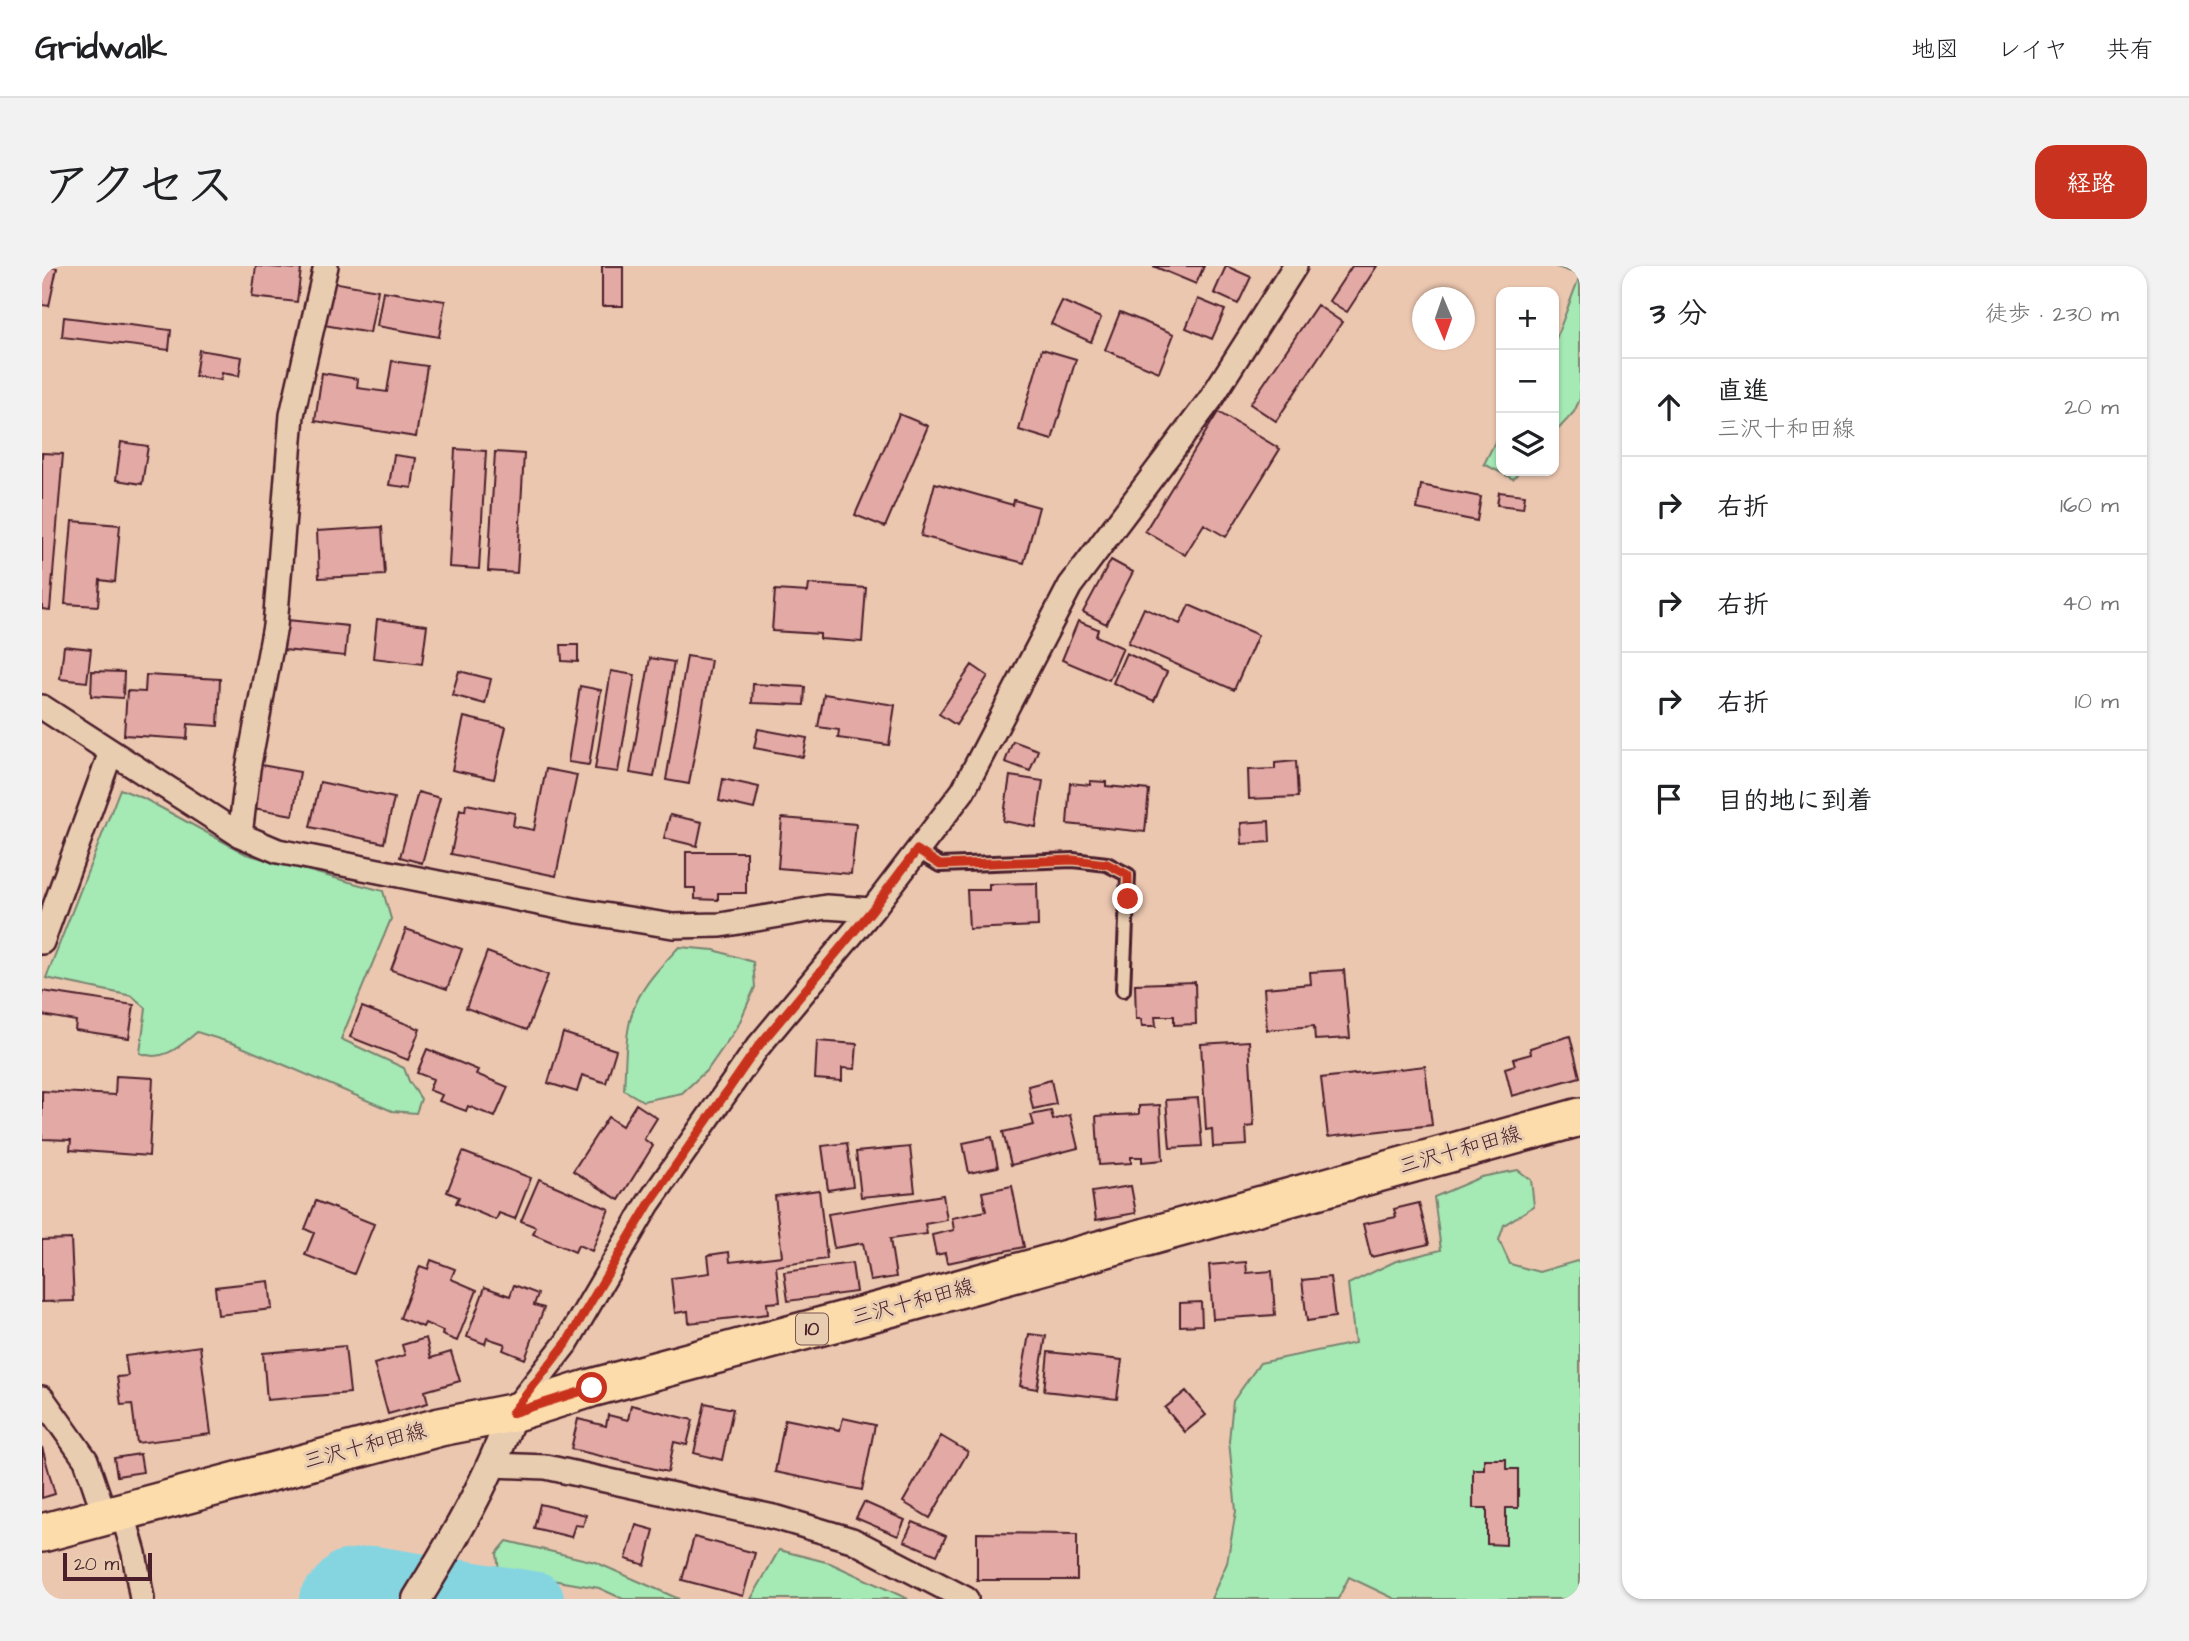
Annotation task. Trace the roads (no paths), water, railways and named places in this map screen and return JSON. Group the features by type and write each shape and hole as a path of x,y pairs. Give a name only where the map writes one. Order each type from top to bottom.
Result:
{"main road":[{"name":"三沢十和田線","path":"42,1533 440,1427 512,1413 592,1388 1580,1117"}],"street":[{"path":"240,835 248,769 275,626 292,415 326,266"},
{"path":"417,1599 447,1549 502,1444 512,1413 567,1342 649,1204 757,1048 872,910 963,791 1070,586 1210,400 1295,266"},
{"path":"42,707 240,835 291,853 566,908 673,926 721,925 826,907 872,910"},
{"path":"42,942 111,752"},
{"path":"42,1398 86,1460 135,1553 142,1599"},
{"path":"491,1465 546,1468 778,1518 852,1540 966,1599"}],"lane":[{"path":"917,850 940,865 1073,860 1107,864 1128,875 1123,990"}],"waterway":[{"path":"326,1599 346,1577 374,1573 537,1599"}]}
